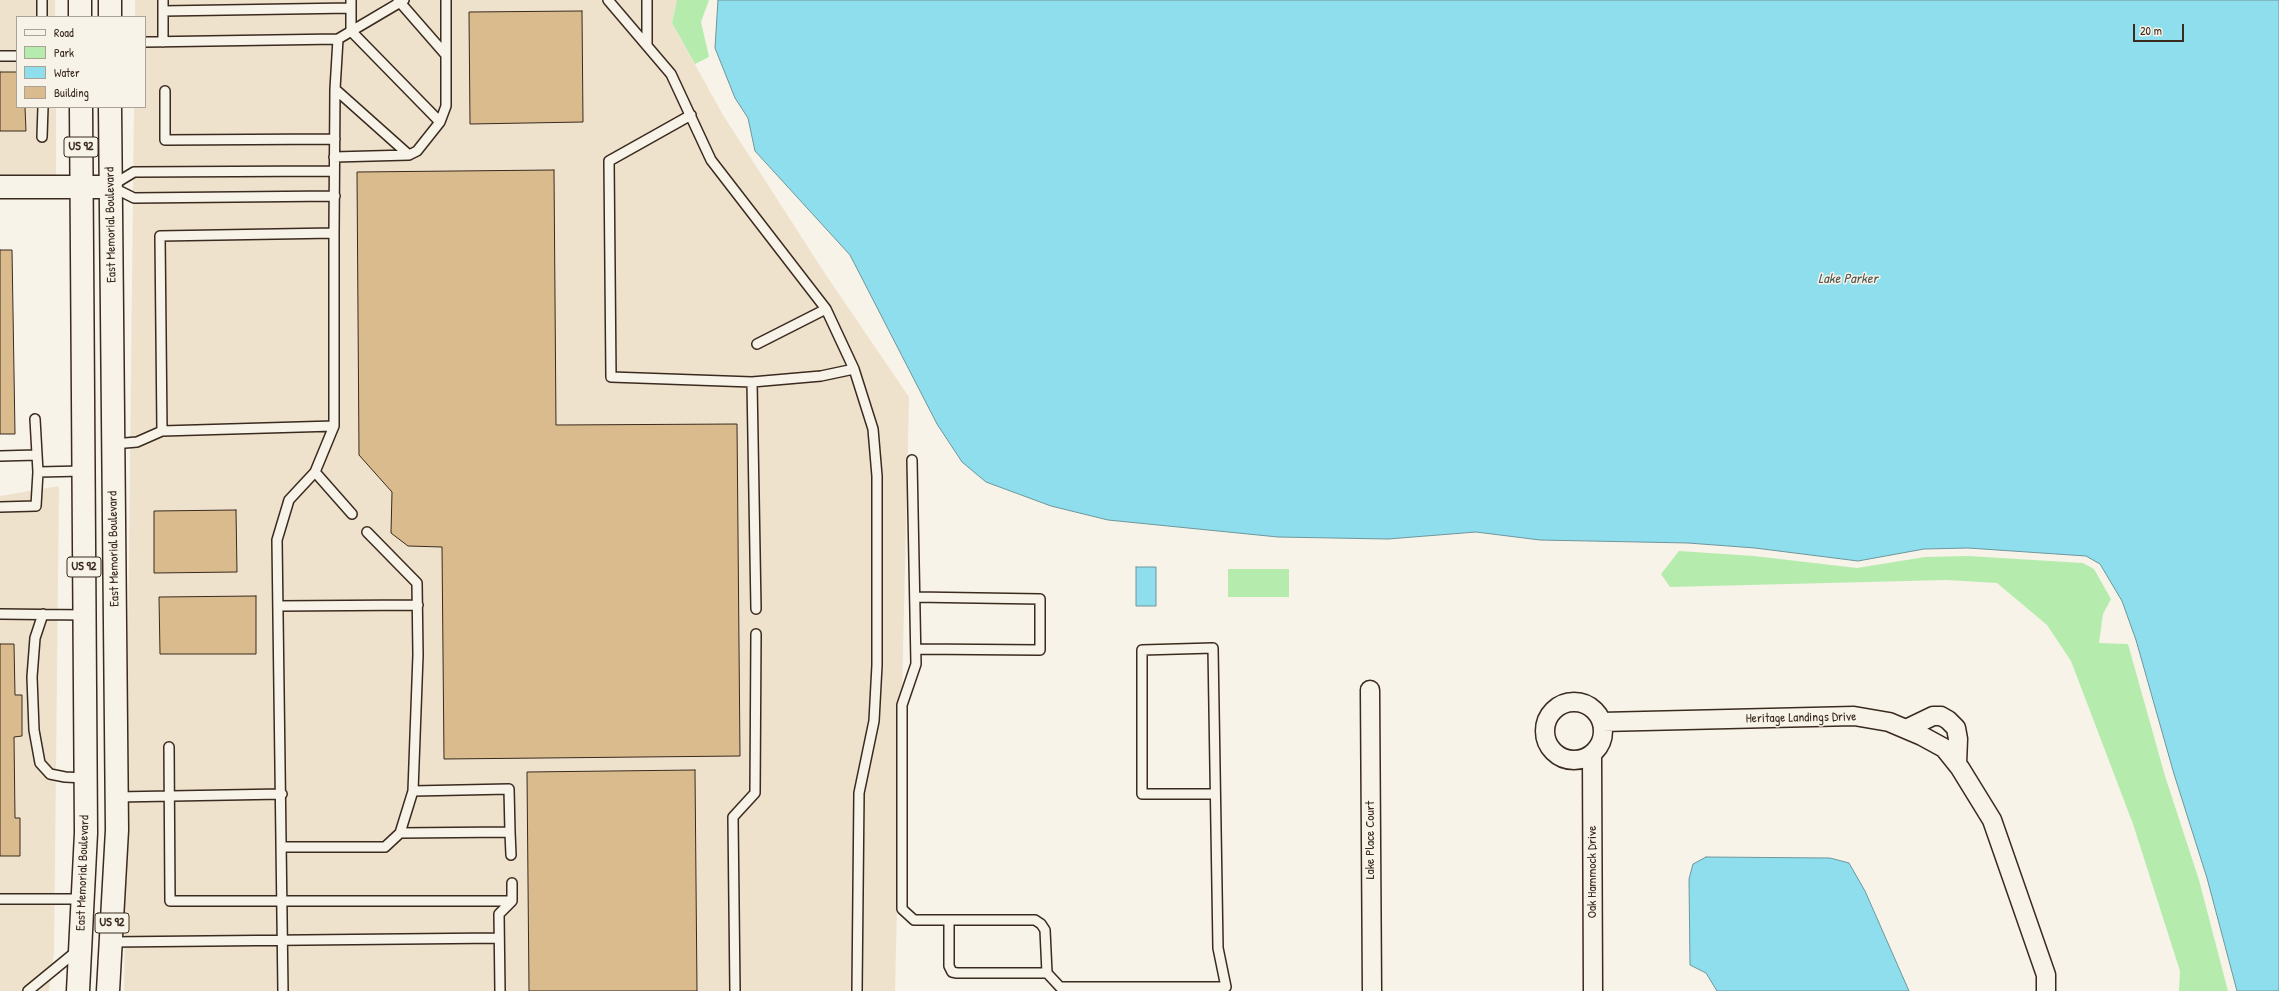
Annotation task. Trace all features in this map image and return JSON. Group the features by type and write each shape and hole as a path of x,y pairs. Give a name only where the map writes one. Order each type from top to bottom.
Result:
{"main road":[{"path":"80,0 80,16"},
{"path":"110,0 110,16"},
{"name":"East Memorial Boulevard","path":"78,991 83,899 85,778 81,108"},
{"name":"East Memorial Boulevard","path":"108,991 117,830 110,108"},
{"path":"0,187 110,187"},
{"path":"84,615 92,620 99,629 116,685"}],"street":[{"name":"Lake Place Court","path":"1370,690 1372,991"},
{"path":"1574,701 1592,707 1598,714 1602,722 1602,740 1592,754 1575,760 1565,759 1557,755 1550,748 1546,740 1546,721 1557,706 1574,701"},
{"name":"Heritage Landings Drive","path":"1602,722 1854,716 1889,722 1944,748 1957,764 1992,820 2046,975 2046,991"},
{"path":"1906,729 1933,716 1941,716 1948,720 1956,728 1958,739 1957,764"},
{"name":"Oak Hammock Drive","path":"1592,754 1593,991"}],"lane":[{"path":"42,0 42,16"},
{"path":"163,0 163,42"},
{"path":"334,157 409,155 417,151 440,122 446,106 446,0"},
{"path":"608,0 671,74 711,160 826,309 854,369 873,429 877,476 877,664 874,721 859,793 857,991"},
{"path":"647,0 647,46"},
{"path":"146,42 338,39 401,1 446,55"},
{"path":"163,11 351,4 351,31 440,122"},
{"path":"283,991 282,794 277,540 289,500 315,472 334,426 334,157 335,89 338,39"},
{"path":"0,56 16,56"},
{"path":"335,89 409,155"},
{"path":"165,91 165,140 335,139"},
{"path":"42,137 43,108"},
{"path":"691,115 609,161 611,377 752,382 820,376 854,369"},
{"path":"110,187 134,172 334,170"},
{"path":"110,187 134,198 335,196"},
{"path":"162,431 160,236 334,233"},
{"path":"757,344 826,309"},
{"path":"752,382 756,609"},
{"path":"0,507 36,506 38,472 35,419"},
{"path":"113,444 137,442 162,431 334,426"},
{"path":"0,456 37,455"},
{"path":"912,460 916,664 902,705 902,909 914,920 1036,920 1042,924 1045,930 1048,973 1060,989 1226,990 1218,948 1213,648 1142,650 1142,794 1215,794"},
{"path":"38,472 83,471"},
{"path":"315,472 352,514"},
{"path":"282,847 384,847 400,833 413,792 418,605 417,583 367,532"},
{"path":"915,597 1040,599 1040,650 916,649"},
{"path":"278,606 418,605"},
{"path":"0,614 84,615"},
{"path":"43,614 35,638 32,677 34,730 40,763 50,774 65,777 85,778"},
{"path":"734,991 733,817 756,793 756,634"},
{"path":"169,748 170,901 512,901"},
{"path":"413,792 509,790 511,855"},
{"path":"117,797 282,794"},
{"path":"400,833 510,832"},
{"path":"500,991 499,914 512,901 512,883"},
{"path":"0,899 83,899"},
{"path":"949,921 949,966 952,972 1048,973"},
{"path":"111,942 499,938"},
{"path":"28,991 81,948"}],"shaded area":[{"path":"0,0 55,0 55,16 16,16 16,108 56,108 56,178 0,178"},
{"path":"135,0 677,0 672,23 723,115 824,272 909,397 895,991 124,991 134,108 146,108 146,16 135,16"},
{"path":"59,486 54,953 49,991 0,991 0,496"}],"green space":[{"path":"677,0 709,0 701,22 709,57 695,64 672,23"},
{"path":"1679,551 1754,556 1857,568 1925,557 1968,556 2083,563 2094,569 2111,599 2103,614 2099,643 2128,644 2165,776 2199,880 2228,991 2179,991 2180,971 2133,824 2071,661 2047,625 1997,583 1946,580 1670,587 1661,574"},
{"path":"1228,569 1289,569 1289,597 1228,597"}],"water":[{"name":"Lake Parker","path":"718,0 2279,0 2279,991 2237,991 2207,878 2174,774 2136,640 2122,601 2100,564 2086,556 1968,548 1924,549 1858,561 1755,548 1688,543 1540,540 1476,532 1388,539 1278,537 1108,520 1051,506 986,482 962,462 937,424 850,255 755,151 748,118 735,98 715,48"},
{"path":"1136,567 1156,567 1156,606 1136,606"},
{"path":"1706,857 1830,858 1849,863 1865,891 1909,991 1717,991 1706,973 1690,965 1689,879 1693,864"}],"building":[{"path":"582,11 583,122 470,124 469,12"},
{"path":"0,72 16,72 16,108 25,108 26,131 0,131"},
{"path":"554,170 556,425 737,424 740,756 444,759 442,547 408,546 391,533 392,492 359,455 357,172"},
{"path":"0,250 12,250 15,434 0,434"},
{"path":"236,510 237,572 154,573 154,511"},
{"path":"256,596 256,654 160,654 159,597"},
{"path":"0,644 14,644 15,695 22,695 22,736 14,737 15,818 20,818 20,856 0,856"},
{"path":"695,770 697,991 529,991 527,772"}]}
